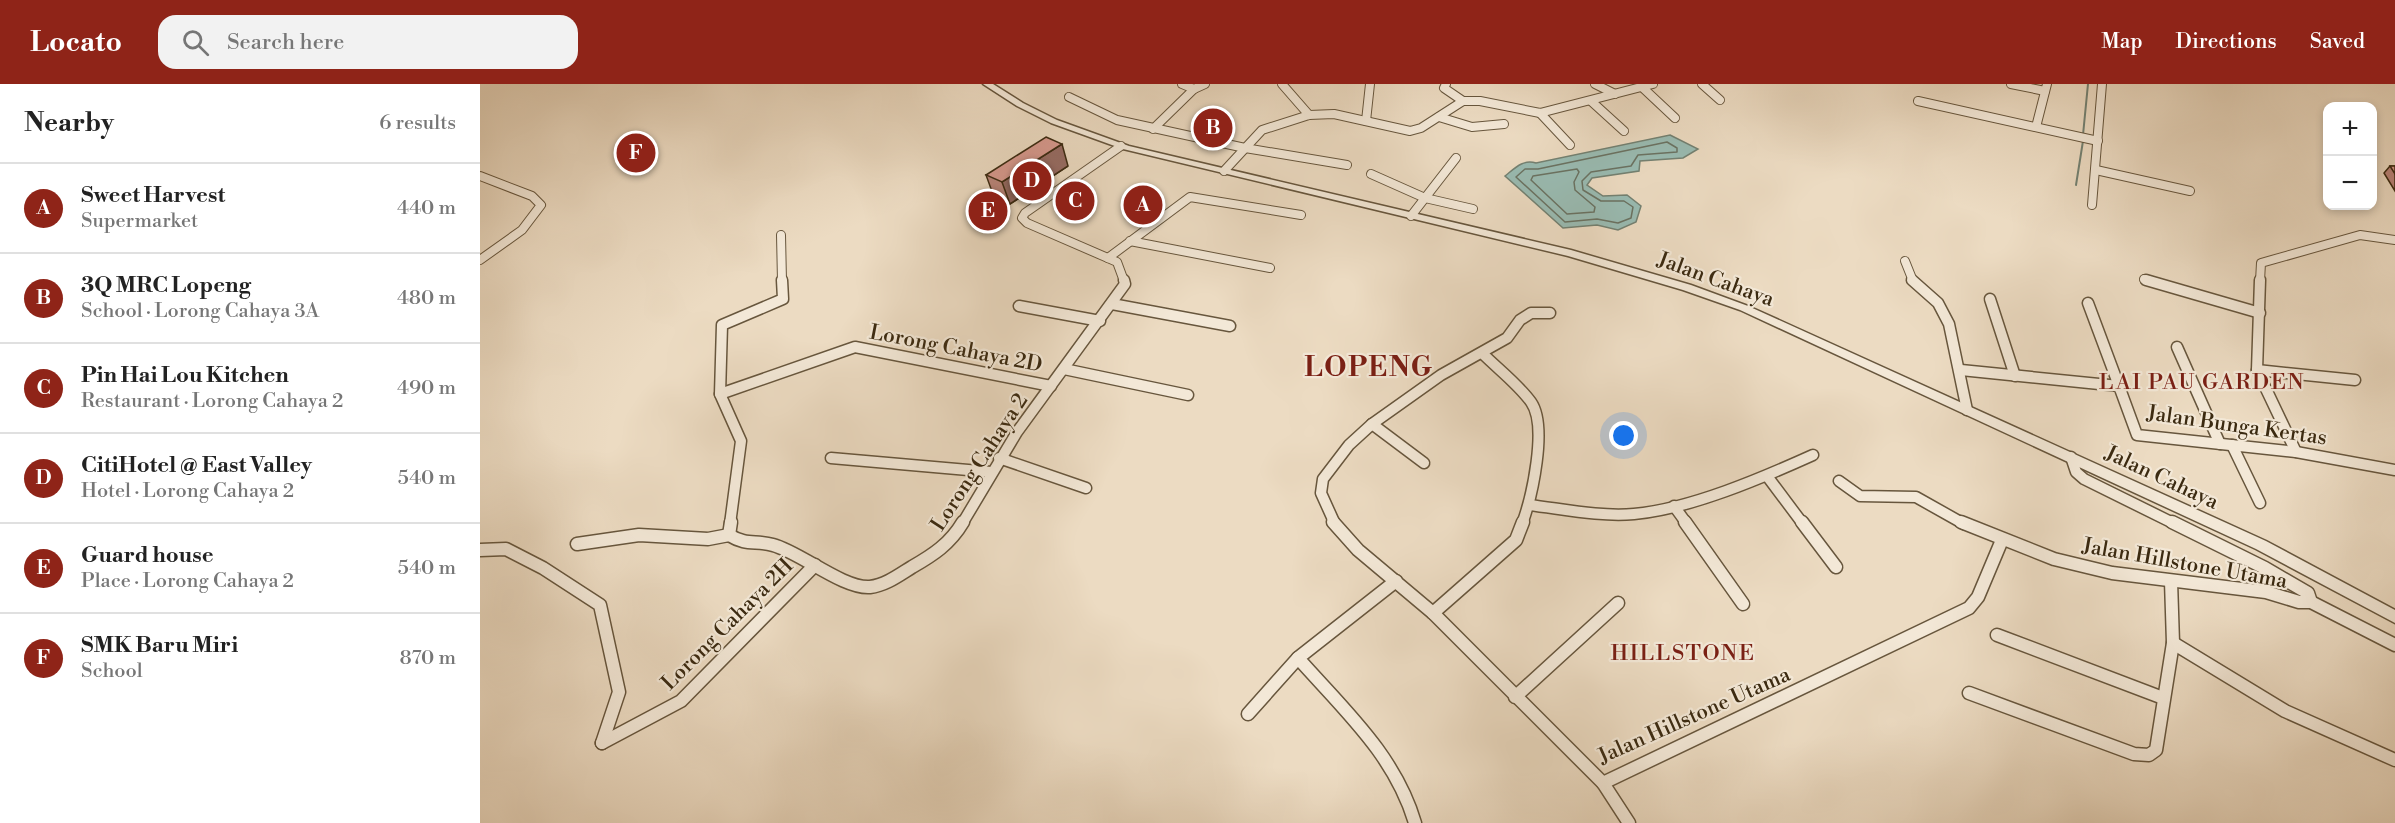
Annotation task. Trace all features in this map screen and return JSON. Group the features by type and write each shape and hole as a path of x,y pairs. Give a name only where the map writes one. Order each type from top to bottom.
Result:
{"street":[{"name":"Jalan Cahaya","path":"987,84 1039,116 1121,146 1600,262 1685,286 1770,319 2261,545 2395,617"},
{"path":"1182,84 1194,89"},
{"path":"1152,129 1194,89 1205,84"},
{"path":"1282,84 1309,115"},
{"path":"1366,121 1370,84"},
{"path":"1446,84 1444,88 1447,92 1463,101 1480,101 1540,113 1653,84"},
{"path":"1595,84 1615,94"},
{"path":"1702,84 1720,100"},
{"path":"2012,84 2046,88 2036,127"},
{"path":"2091,205 2096,170 2102,84"},
{"path":"1642,87 1675,118"},
{"path":"1069,97 1117,120 1152,129 1245,148 1347,165"},
{"path":"1591,100 1624,131"},
{"path":"1224,171 1262,130 1309,115 1334,114 1366,121 1384,128 1410,131 1421,128 1463,101"},
{"path":"1918,101 2098,141"},
{"path":"1540,113 1570,145"},
{"path":"1439,117 1472,127 1504,124"},
{"path":"1121,146 1025,213 1022,218 1026,223 1108,258 1190,197 1301,215"},
{"path":"1411,216 1456,158"},
{"path":"2096,170 2190,191"},
{"path":"1371,174 1425,198 1473,209"},
{"path":"480,176 532,196 541,205 536,216 519,233 480,260"},
{"path":"729,535 741,441 720,393 722,325 783,299 780,235"},
{"path":"2296,452 2257,370 2260,266 2264,260 2360,235 2395,240"},
{"path":"1130,241 1270,268"},
{"name":"Lorong Cahaya 2","path":"577,544 639,535 708,539 729,535 742,543 773,545 854,584 869,587 886,583 941,550 954,537 999,458 1125,284 1117,262 1108,258"},
{"path":"1905,261 1911,284 1938,303 1943,311 1961,370 1967,411"},
{"path":"2144,279 2260,313"},
{"path":"1990,299 2015,376"},
{"path":"1961,370 2119,386 2088,303"},
{"path":"1112,304 1230,326"},
{"path":"1019,306 1100,321"},
{"name":"Jalan Hillstone Utama","path":"1550,313 1531,313 1520,320 1507,338 1442,375 1372,424 1349,445 1323,479 1321,493 1334,522 1358,550 1433,613 1603,783 1969,609 1978,597 2002,540 2054,559 2112,573 2266,592 2300,602 2311,602 2395,645"},
{"name":"Lorong Cahaya 2D","path":"720,393 855,347 1051,386"},
{"path":"2177,347 2226,445 2260,503"},
{"path":"1433,613 1516,540 1529,505 1537,457 1537,414 1531,402 1482,353"},
{"path":"1064,369 1188,395"},
{"path":"2257,370 2355,380"},
{"name":"Jalan Bunga Kertas","path":"2119,386 2137,435 2296,452 2395,470"},
{"path":"1372,424 1424,463"},
{"path":"1529,505 1592,513 1634,514 1674,506 1767,476 1813,455"},
{"path":"2071,457 2076,472 2084,479 2265,568 2308,593 2311,602"},
{"path":"831,458 991,472"},
{"path":"999,458 1086,488"},
{"path":"1767,476 1836,567"},
{"path":"1839,481 1851,492 1860,496 1916,497 1953,519 2002,540"},
{"path":"1674,506 1743,604"},
{"name":"Lorong Cahaya 2H","path":"480,550 506,549 543,568 600,605 619,692 602,743 681,701 815,565"},
{"path":"1248,714 1298,658 1396,581"},
{"path":"1969,693 2134,754 2149,755 2156,750 2173,643 2171,581"},
{"path":"1515,697 1618,603"},
{"path":"1997,635 2163,698"},
{"path":"2173,643 2285,711 2395,760"},
{"path":"1298,658 1384,755 1409,803 1415,823"},
{"path":"1603,783 1629,823"}],"water":[{"path":"1670,135 1698,149 1683,158 1640,161 1639,171 1592,178 1587,185 1603,196 1627,195 1641,206 1636,222 1618,230 1597,225 1563,228 1505,176 1527,162 1536,163"}],"building":[{"path":"1046,137 1062,144 1002,182 986,175"}],"waterway":[{"path":"2083,135 2088,84"},
{"path":"2076,185 2083,141"}],"place":[{"name":"3Q MRC Lopeng","path":"1213,128"},
{"name":"SMK Baru Miri","path":"636,153"},
{"name":"CitiHotel @ East Valley","path":"1032,181"},
{"name":"Pin Hai Lou Kitchen","path":"1075,201"},
{"name":"Sweet Harvest","path":"1143,205"},
{"name":"Guard house","path":"988,211"}],"district":[{"name":"LOPENG","path":"1369,367"},
{"name":"LAI PAU GARDEN","path":"2202,381"},
{"name":"HILLSTONE","path":"1683,652"}]}
